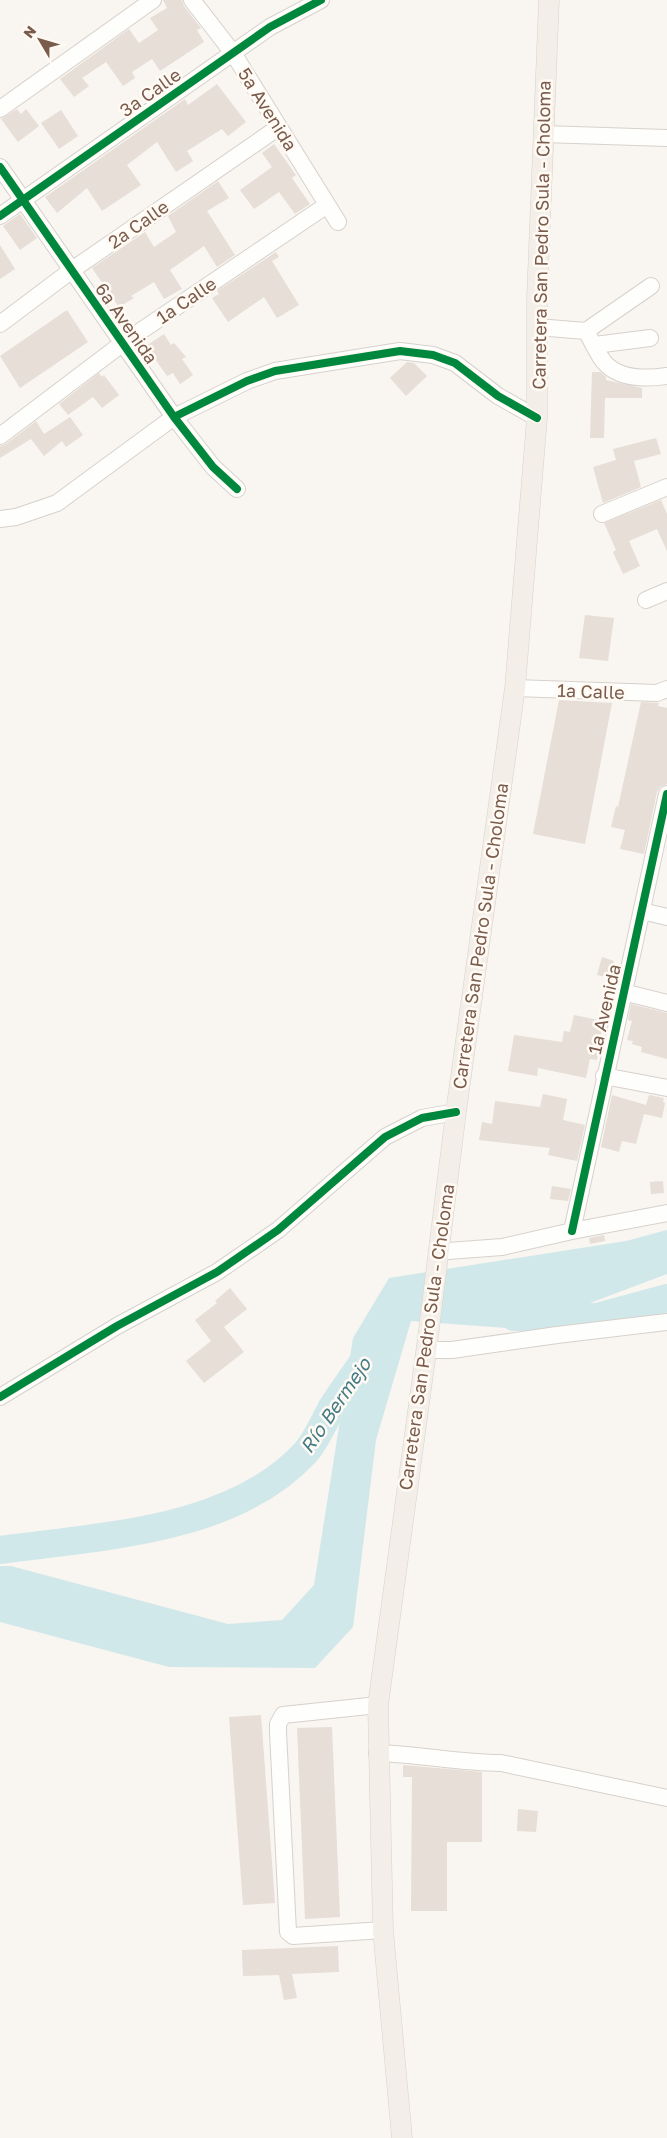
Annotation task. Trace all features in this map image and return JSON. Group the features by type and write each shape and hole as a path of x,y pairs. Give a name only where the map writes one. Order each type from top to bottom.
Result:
{"main road":[{"name":"Carretera San Pedro Sula - Choloma","path":"402,2138 383,1930 377,1753 378,1705 456,1112 515,688 537,418 537,327 549,0"}],"street":[{"path":"0,110 153,0"},
{"name":"5a Avenida","path":"192,0 233,53 338,222"},
{"name":"3a Calle","path":"0,216 270,27 321,0"},
{"name":"2a Calle","path":"0,324 72,270 279,127"},
{"path":"543,134 667,138"},
{"name":"6a Avenida","path":"0,166 174,417 213,467 237,489"},
{"name":"1a Calle","path":"0,436 123,343 327,205"},
{"path":"590,338 651,286"},
{"path":"537,327 590,338 650,338"},
{"path":"590,338 604,361 614,371 628,376 653,378 667,376"},
{"path":"0,519 16,517 57,503 174,417 247,380 275,371 366,355 400,352 433,355 455,363 498,396 537,418"},
{"path":"602,514 667,487"},
{"path":"646,600 667,592"},
{"name":"1a Calle","path":"515,688 664,694"},
{"name":"1a Avenida","path":"572,1230 604,1076 664,817 667,794"},
{"path":"642,911 667,916"},
{"path":"623,992 667,1003"},
{"path":"604,1076 667,1088"},
{"path":"0,1397 117,1326 217,1272 278,1230 385,1137 422,1118 456,1112"},
{"path":"438,1255 448,1251 502,1247 572,1230 667,1213"},
{"path":"426,1347 452,1350 667,1322"},
{"path":"378,1705 283,1715 278,1724 278,1732 288,1932 293,1936 383,1930"},
{"path":"377,1753 416,1754 480,1763 500,1763 667,1798"}],"water":[{"path":"667,1230 667,1274 521,1329 411,1321 376,1440 353,1627 315,1668 169,1667 0,1622 0,1566 11,1566 228,1624 282,1620 314,1585 353,1338 389,1278 626,1241"}],"building":[{"path":"163,0 182,0 184,6 201,28 197,30 204,42 160,71 152,59 132,72 135,78 123,86 106,62 82,78 89,86 74,97 60,79 129,29 139,43 158,30 150,18 167,8"},
{"path":"217,84 246,122 228,136 222,129 187,151 193,161 176,172 157,142 127,165 141,185 102,211 87,188 57,213 45,197 185,99 188,105"},
{"path":"17,109 21,114 26,109 39,126 18,142 1,119"},
{"path":"61,110 78,136 59,149 41,123"},
{"path":"274,144 296,175 292,178 310,204 295,214 279,192 254,209 240,190 272,167 262,153"},
{"path":"218,181 229,198 207,211 235,255 217,267 204,246 170,270 182,289 164,299 154,282 131,296 134,298 119,307 92,268 145,232 154,247 176,232 168,216"},
{"path":"20,214 37,238 20,250 3,226"},
{"path":"0,245 15,269 0,279"},
{"path":"276,252 279,257 272,261 299,305 277,318 264,297 228,322 212,298 219,294 217,291"},
{"path":"67,310 88,342 20,388 0,356"},
{"path":"164,334 171,345 174,343 186,357 182,359 193,375 180,384 173,373 167,376 146,346"},
{"path":"407,362 414,363 427,376 406,396 390,378"},
{"path":"592,372 600,372 606,377 606,380 642,388 642,398 605,398 604,438 590,438"},
{"path":"99,373 102,377 104,375 119,395 102,408 93,397 68,415 59,404"},
{"path":"70,417 83,435 66,447 62,441 44,456 31,439 0,458 0,446 6,444 36,421 44,434"},
{"path":"656,438 661,454 634,461 641,487 603,503 593,467 616,460 613,449"},
{"path":"661,500 667,514 667,551 657,529 629,541 640,566 623,574 613,552 616,550 604,523"},
{"path":"585,615 614,618 608,661 579,658"},
{"path":"559,700 612,703 585,844 533,834"},
{"path":"641,702 659,703 658,706 667,708 667,784 660,787 657,792 644,854 620,849 625,830 611,827 616,806 618,807"},
{"path":"602,957 614,961 610,978 597,975"},
{"path":"631,1004 667,1013 667,1059 641,1052 642,1047 632,1044 633,1041 627,1040 632,1021 628,1020"},
{"path":"574,1015 603,1021 597,1060 590,1059 586,1078 538,1068 537,1076 508,1071 514,1035 562,1042 564,1031 570,1032"},
{"path":"543,1094 567,1099 563,1120 585,1125 577,1161 548,1155 550,1148 479,1140 482,1122 492,1124 495,1101 540,1107"},
{"path":"612,1095 646,1105 649,1095 664,1098 663,1102 665,1103 662,1118 644,1114 636,1144 622,1141 619,1152 601,1147"},
{"path":"663,1181 664,1193 651,1194 650,1182"},
{"path":"552,1186 571,1189 568,1201 550,1199"},
{"path":"604,1235 605,1241 590,1244 589,1238"},
{"path":"230,1288 247,1309 224,1327 244,1352 204,1383 186,1361 211,1341 195,1320 217,1303 215,1301"},
{"path":"261,1715 275,1903 243,1905 229,1717"},
{"path":"332,1727 340,1917 305,1919 297,1728"},
{"path":"403,1765 482,1772 482,1842 447,1842 447,1911 411,1911 412,1777 403,1777"},
{"path":"518,1809 538,1811 536,1832 517,1831"},
{"path":"338,1946 339,1972 292,1974 297,1998 284,2000 279,1975 243,1976 242,1950"}],"waterway":[{"name":"Río Bermejo","path":"514,1317 597,1317 667,1298"},
{"name":"Río Bermejo","path":"0,1550 121,1534 163,1526 203,1515 241,1500 275,1479 305,1453 332,1407 366,1357"}],"cycle path":[{"path":"0,216 270,27 321,0"},
{"path":"0,167 174,417 213,467 237,489"},
{"path":"174,417 247,381 275,371 400,351 433,355 455,363 498,396 537,418"},
{"path":"572,1231 667,794"},
{"path":"0,1397 117,1326 217,1272 278,1230 385,1137 422,1118 456,1112"}]}
